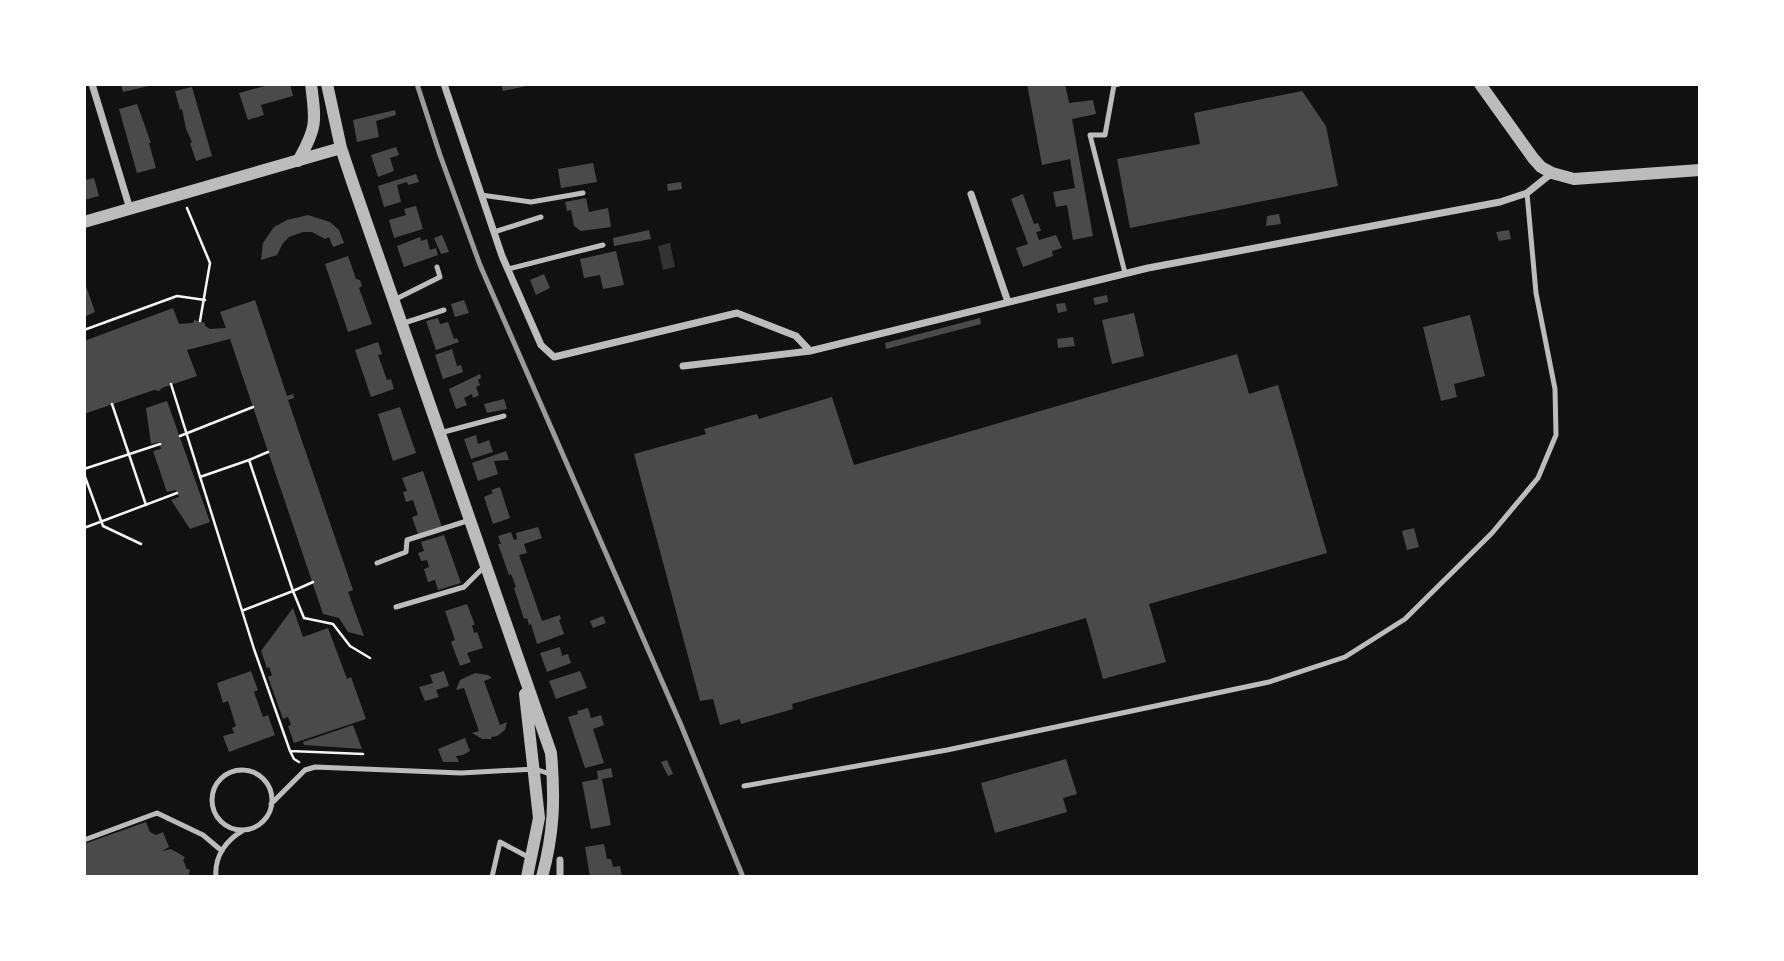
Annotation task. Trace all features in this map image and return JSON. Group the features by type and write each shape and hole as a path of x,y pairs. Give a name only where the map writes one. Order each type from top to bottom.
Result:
{"street":[{"path":"92,84 130,209"},
{"path":"298,161 314,133 311,84"},
{"path":"327,84 341,148 546,734 553,775 554,824 542,877"},
{"path":"444,84 508,269 541,345 554,357 737,313 796,336 810,351"},
{"path":"1480,84 1533,158 1552,173 1574,179 1700,170"},
{"path":"84,222 341,148"},
{"path":"683,366 810,351 1125,273 1500,202 1527,193 1552,173"},
{"path":"971,194 1008,302"},
{"path":"522,670 539,818 527,877"},
{"path":"560,860 561,877"}],"lane":[{"path":"1119,84 1114,85 1104,135 1090,135 1125,273"},
{"path":"481,195 531,202 583,193"},
{"path":"744,786 947,750 1269,682 1345,657 1405,619 1492,533 1538,478 1556,435 1555,389 1536,293 1527,193"},
{"path":"494,232 541,217"},
{"path":"508,269 603,246"},
{"path":"394,300 440,277 437,267"},
{"path":"402,323 444,310"},
{"path":"440,433 504,416"},
{"path":"377,563 406,552 407,540 470,520"},
{"path":"396,607 464,587 486,565"},
{"path":"216,877 215,869 231,837 262,821 271,803 305,770 316,767 461,773 535,769 553,775"},
{"path":"244,830 225,825 218,818 212,800 218,782 233,771 253,772 267,785 271,803"},
{"path":"84,840 157,813 203,835 222,851"},
{"path":"492,877 500,842 532,859"}],"path":[{"path":"182,194 210,263 200,321"},
{"path":"84,330 177,296 205,300"},
{"path":"171,384 290,751 363,754"},
{"path":"112,404 146,505"},
{"path":"180,436 253,407"},
{"path":"84,469 159,444"},
{"path":"201,477 268,452"},
{"path":"248,460 304,618 333,624 350,646 370,658"},
{"path":"84,474 103,526 141,544"},
{"path":"84,528 177,493"},
{"path":"243,611 313,582"}],"shaded area":[{"path":"670,243 675,267 663,270 658,246"}],"building":[{"path":"121,84 153,84 153,85 123,92"},
{"path":"272,84 290,84 293,96 261,105 264,115 248,120 239,93"},
{"path":"501,84 531,84 531,85 503,91"},
{"path":"1027,84 1065,84 1069,103 1093,100 1096,114 1072,119 1093,236 1073,240 1067,205 1056,207 1053,192 1075,188 1070,159 1042,165"},
{"path":"192,87 212,156 196,161 175,91"},
{"path":"1302,91 1326,126 1338,186 1130,228 1117,159 1200,144 1194,113"},
{"path":"137,104 151,143 156,168 137,173 119,109"},
{"path":"395,110 396,115 376,121 379,137 357,142 353,120"},
{"path":"396,147 399,155 390,158 394,171 378,177 371,155"},
{"path":"593,163 597,182 561,188 558,169"},
{"path":"416,174 419,182 397,185 401,202 384,207 378,186"},
{"path":"94,178 99,196 84,200 84,180"},
{"path":"681,182 682,189 668,191 667,184"},
{"path":"1023,194 1034,224 1038,223 1041,231 1036,232 1039,240 1056,235 1062,248 1052,251 1053,256 1023,267 1016,248 1028,244 1011,199"},
{"path":"586,198 589,212 608,208 611,227 581,231 574,226 571,210 567,211 565,202"},
{"path":"416,206 423,229 394,238 389,220 406,215 404,209"},
{"path":"1279,214 1281,224 1266,226 1267,216"},
{"path":"308,215 330,222 339,230 344,243 333,247 329,237 325,239 312,232 303,232 289,237 277,255 261,260 263,243 274,227 287,220"},
{"path":"649,230 651,239 614,246 613,238"},
{"path":"1509,230 1511,239 1499,241 1496,232"},
{"path":"442,235 449,252 441,254 434,238"},
{"path":"420,237 421,241 427,239 430,250 436,248 438,255 404,267 397,246"},
{"path":"616,251 624,285 603,289 600,275 584,278 580,259"},
{"path":"348,256 356,279 360,280 362,286 359,288 372,324 348,332 325,264"},
{"path":"544,274 550,288 536,295 530,280"},
{"path":"84,280 95,312 86,316 84,311"},
{"path":"1107,295 1108,302 1095,305 1093,298"},
{"path":"255,300 287,396 293,394 294,398 288,400 353,590 348,592 364,636 348,632 339,618 323,614 230,339 187,350 197,376 159,391 154,390 84,414 84,341 173,308 179,324 193,323 194,320 205,323 210,329 226,328 220,312"},
{"path":"464,300 469,313 455,317 451,304"},
{"path":"1065,303 1067,311 1058,313 1056,304"},
{"path":"1134,313 1144,356 1112,364 1102,320"},
{"path":"1470,315 1485,376 1454,384 1457,397 1441,401 1423,327"},
{"path":"438,318 440,324 448,322 454,339 457,338 459,342 436,350 426,321"},
{"path":"980,318 981,324 886,349 885,343"},
{"path":"1073,337 1075,346 1058,348 1057,339"},
{"path":"378,342 382,354 378,355 387,380 391,379 394,389 371,397 355,350"},
{"path":"452,349 457,366 461,365 463,372 443,379 435,355"},
{"path":"1237,354 1249,394 1278,385 1327,553 1149,604 1166,662 1103,679 1086,618 792,704 793,709 741,724 740,719 720,725 713,699 700,701 634,454 706,434 704,429 757,414 759,419 832,397 854,465"},
{"path":"480,374 480,385 476,387 479,395 473,398 472,394 464,398 467,405 456,409 449,389"},
{"path":"504,399 507,409 487,413 484,404"},
{"path":"167,401 210,522 190,529 171,500 179,497 176,490 167,492 153,451 161,449 159,442 151,444 146,408"},
{"path":"400,407 416,453 393,461 378,414"},
{"path":"476,435 478,444 489,440 493,452 471,459 464,439"},
{"path":"506,451 509,460 494,461 498,474 478,481 472,463"},
{"path":"423,471 442,527 418,534 412,517 418,515 413,500 406,502 403,492 407,491 402,478"},
{"path":"500,487 510,518 493,524 484,497 493,493 491,490"},
{"path":"538,527 542,538 524,544 527,553 519,555 542,621 560,615 564,634 537,644 531,624 529,625 527,618 524,619 514,588 516,587 498,544 501,544 498,536 511,532 514,540 517,539 516,533"},
{"path":"1414,528 1419,547 1407,550 1402,531"},
{"path":"444,535 461,583 438,590 435,580 428,582 424,569 429,567 427,560 421,561 418,553 424,551 421,542"},
{"path":"467,604 475,625 472,625 474,633 477,632 483,648 467,653 471,662 460,666 451,642 455,640 445,611"},
{"path":"293,608 303,637 328,628 347,679 351,677 366,719 294,743 288,726 291,725 288,717 283,719 268,677 272,675 261,651"},
{"path":"603,616 606,623 593,628 590,621"},
{"path":"560,647 562,656 568,654 571,663 547,672 540,653"},
{"path":"251,671 258,690 254,692 263,717 268,715 275,735 229,752 223,736 234,733 232,728 236,726 228,701 223,703 217,683"},
{"path":"444,671 449,686 436,690 439,697 425,701 419,687 433,683 430,675"},
{"path":"580,671 587,688 556,699 549,681"},
{"path":"475,673 492,678 484,681 500,725 507,722 505,730 491,737 492,739 482,739 472,733 479,731 464,688 456,690 460,680"},
{"path":"588,708 591,718 601,715 604,725 593,729 604,763 585,768 568,717"},
{"path":"353,725 362,749 304,745 303,742"},
{"path":"465,738 470,751 456,756 459,762 443,762 438,749"},
{"path":"1066,759 1077,794 1063,798 1067,812 995,833 981,783"},
{"path":"667,760 673,774 668,776 661,762"},
{"path":"611,768 613,777 602,779 611,825 591,829 582,782 598,779 597,771"},
{"path":"146,822 150,832 156,835 163,832 169,847 162,851 171,849 185,857 183,860 190,870 188,877 84,877 84,844"},
{"path":"604,844 607,859 611,859 613,867 620,866 622,877 590,877 585,847"}],"railway":[{"path":"417,84 480,265 681,725 743,877"}]}
